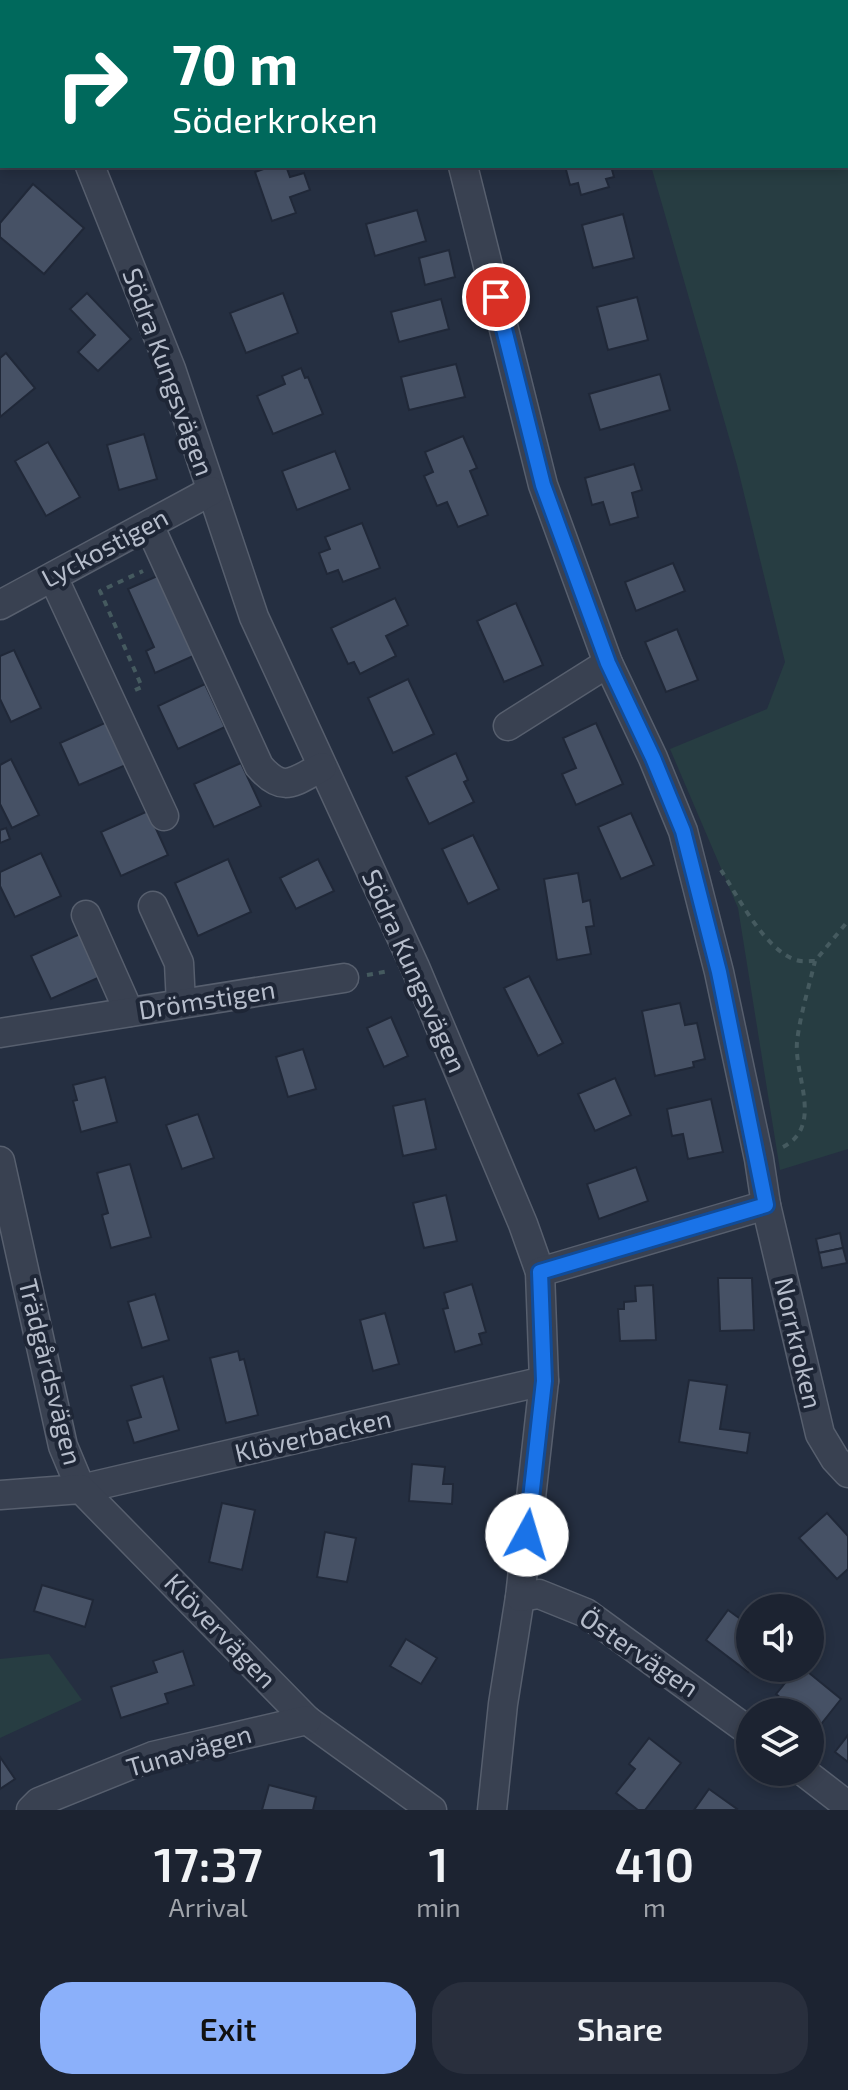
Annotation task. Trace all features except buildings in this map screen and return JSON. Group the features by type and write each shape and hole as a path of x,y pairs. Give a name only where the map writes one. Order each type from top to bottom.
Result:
{"street":[{"name":"Södra Kungsvägen","path":"91,168 171,369 254,617 415,967 523,1224 540,1272 544,1381 492,1810"},
{"name":"Norrkroken","path":"464,168 543,485 608,663 683,831 719,972 766,1205 820,1434 848,1473"},
{"name":"Lyckostigen","path":"0,605 211,491"},
{"path":"149,525 259,766 272,780 287,784 322,767"},
{"path":"53,577 164,816"},
{"path":"508,726 608,663"},
{"path":"153,906 179,963 181,1004"},
{"path":"86,915 129,1012"},
{"name":"Drömstigen","path":"0,1033 344,978"},
{"name":"Trädgårdsvägen","path":"0,1161 63,1446 81,1489"},
{"path":"540,1272 766,1205"},
{"name":"Klöverbacken","path":"81,1489 544,1381"},
{"path":"0,1495 81,1489"},
{"name":"Klövervägen","path":"81,1489 307,1720 432,1810"},
{"name":"Östervägen","path":"520,1597 539,1594 586,1613 736,1722"},
{"name":"Tunavägen","path":"31,1810 39,1802 153,1756 307,1720"},
{"path":"822,1786 848,1806"}],"path":[{"path":"142,687 100,591 165,561"},
{"path":"716,863 763,933 781,952 798,961 815,961"},
{"path":"759,1159 792,1143 804,1124 805,1105 797,1044 815,961 848,921"},
{"path":"344,978 415,967"}],"green space":[{"path":"652,168 848,168 848,1149 780,1170 738,908 670,749 767,709 785,662 737,465"},
{"path":"49,1654 82,1700 0,1738 0,1659"}],"route":[{"path":"496,297 543,485 608,663 683,831 719,972 766,1205 540,1272 544,1381 527,1535"}]}
